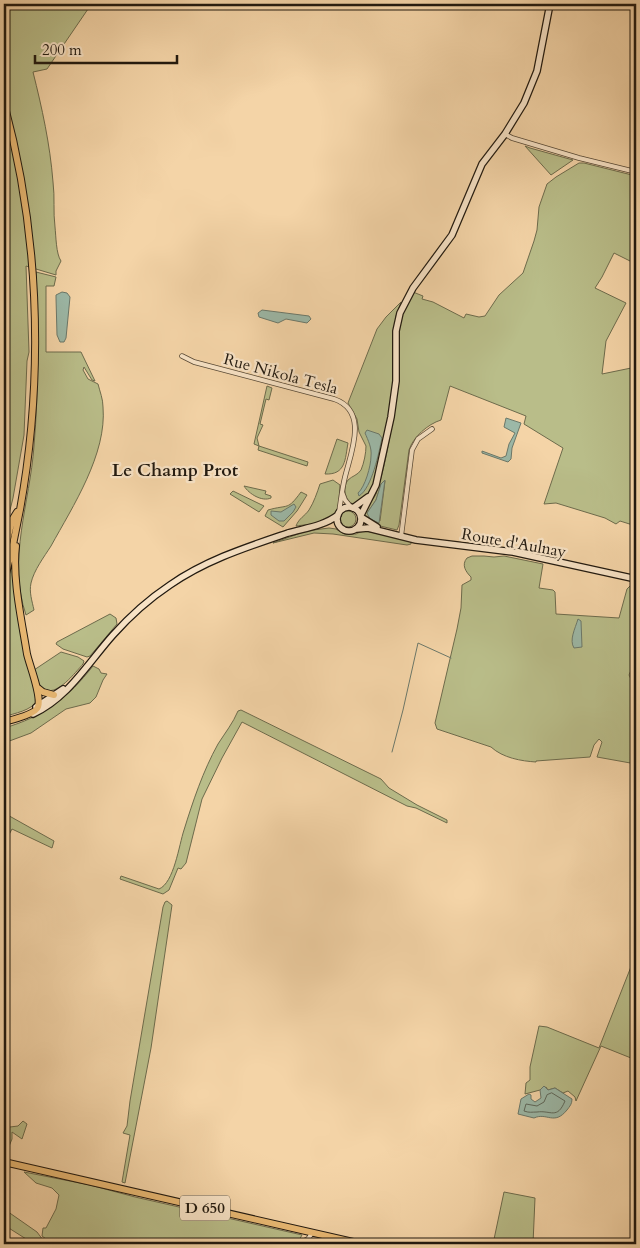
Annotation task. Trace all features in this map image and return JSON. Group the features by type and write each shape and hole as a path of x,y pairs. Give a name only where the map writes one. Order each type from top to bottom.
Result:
{"main road":[{"path":"4,103 25,202 34,291 35,364 34,401 28,462 4,582"},
{"path":"4,114 25,222 32,314 29,420 18,515 4,570"},
{"path":"4,553 12,520 18,515"},
{"path":"4,722 30,714 39,706 39,695 28,654 16,579 15,559 20,521 18,515"},
{"path":"36,686 43,692 54,695"},
{"name":"D 650","path":"4,1162 362,1244"}],"street":[{"path":"318,525 339,527 349,532 357,529 361,522 361,516 378,479 394,403 397,371 396,331 400,313 413,288 452,235 478,171 485,159 521,110 535,78 550,4"},
{"path":"505,134 512,138 569,155 636,172"},
{"name":"Rue Nikola Tesla","path":"182,356 194,362 336,400 346,405 354,418 356,432 338,513"},
{"path":"400,537 412,450 418,439 432,429"},
{"path":"342,490 345,500 361,516"},
{"path":"4,722 22,719 41,710 60,696 112,635 139,609 175,581 208,563 283,535 327,522 343,508 352,507 363,502 373,492"},
{"path":"338,513 339,527"},
{"name":"Route d'Aulnay","path":"361,516 370,524 388,533"},
{"name":"Route d'Aulnay","path":"357,529 368,528 400,537 513,552 636,579"},
{"path":"39,706 71,684"},
{"path":"298,1244 308,1239 312,1233"}],"green space":[{"path":"4,4 81,4 88,9 47,69 33,72 50,154 54,188 56,245 61,261 56,275 26,266 29,352 24,435 13,498 4,534"},
{"path":"525,146 530,148 573,160 551,175"},
{"path":"579,163 636,176 636,264 614,253 595,288 626,303 606,341 602,374 636,367 636,526 620,521 616,524 605,518 556,503 544,504 563,448 524,424 526,416 450,386 441,420 422,432 414,440 409,450 397,530 376,525 364,517 364,514 376,494 386,456 395,407 399,326 402,314 413,292 423,296 422,299 433,302 464,318 466,314 479,317 485,316 499,295 523,273 537,230 539,207 547,184","holes":["385,481 380,521 368,512 376,500 381,484"]},
{"path":"36,272 56,277 54,286 46,286 46,352 81,352 95,381 92,380 84,367 83,370 88,379 98,384 103,404 103,425 100,443 87,479 32,578 30,590 34,610 26,615 21,594 19,552 32,467 36,424 38,359"},
{"path":"401,302 396,316 393,397 375,483 366,496 353,504 346,497 345,486 348,480 361,470 366,446 359,432 357,419 348,403 377,329"},
{"path":"267,386 272,388 269,400 266,399 260,424 263,425 257,438 259,446 254,444"},
{"path":"337,439 348,443 345,460 341,469 337,472 325,474"},
{"path":"259,446 308,462 307,466 258,450"},
{"path":"333,480 340,485 339,504 334,515 325,521 296,526 311,507 320,484"},
{"path":"244,486 266,491 265,494 271,496 271,498 256,497"},
{"path":"233,491 264,506 259,512 230,494"},
{"path":"301,492 307,495 297,511 283,527 265,516 268,510 284,507 293,502"},
{"path":"348,511 356,519 348,527 340,519"},
{"path":"336,529 344,534 356,534 366,531 411,541 411,544 314,533 273,543 306,531"},
{"path":"472,556 504,556 543,564 539,588 555,592 556,614 619,618 627,589 630,586 636,585 636,659 629,675 633,683 636,684 636,764 597,757 602,742 599,739 594,745 590,757 536,762 518,760 491,747 437,729 435,723 457,629 461,608 462,585 471,580 464,563 467,558"},
{"path":"12,562 37,700 31,707 4,717 4,594"},
{"path":"110,614 116,618 117,624 90,656 87,657 63,649 56,644 57,642"},
{"path":"61,652 78,657 84,661 83,664 57,689 50,691 44,689 38,682 34,670"},
{"path":"93,666 99,669 101,673 107,674 96,697 90,703 66,709 31,733 4,743 4,728 31,718 54,705 74,688"},
{"path":"241,710 381,779 389,788 447,820 447,823 416,808 407,806 242,722 202,799 186,863 181,869 178,868 169,890 163,894 120,879 121,876 159,889 169,879 187,819 203,775 218,744 238,711"},
{"path":"4,813 54,841 52,848 12,829 4,844"},
{"path":"167,901 172,905 151,1048 125,1183 122,1182 130,1135 123,1133 127,1126 163,907"},
{"path":"636,954 636,1060 601,1046 576,1101 575,1097 568,1091 563,1093 555,1088 548,1090 546,1087 525,1094 526,1083 530,1080 530,1067 539,1026 547,1027 599,1048"},
{"path":"23,1121 27,1124 22,1139 12,1132 12,1139 4,1156 4,1129 18,1126"},
{"path":"24,1172 90,1185 302,1235 298,1242 290,1244 53,1244 42,1236 43,1228 46,1228 56,1209 59,1195 52,1188 36,1183"},
{"path":"504,1192 535,1198 533,1244 493,1244"},
{"path":"4,1209 37,1232 46,1244 34,1244 4,1225"}],"water":[{"path":"62,292 67,293 70,297 66,338 64,342 60,342 57,335 56,295"},
{"path":"262,310 309,316 311,319 307,323 286,319 278,323 259,317 258,313"},
{"path":"506,418 521,423 512,448 511,459 508,462 482,453 482,451 501,458 506,456 509,444 515,433 504,427"},
{"path":"367,430 379,434 382,438 368,486 359,496 358,493 369,471 371,460 370,447 365,433"},
{"path":"385,480 379,523 370,519 367,513 376,500 381,484"},
{"path":"294,504 296,507 284,521 279,521 271,515 271,511 281,512"},
{"path":"578,619 581,621 582,647 574,648 572,638"},
{"path":"544,1086 548,1090 555,1088 572,1099 567,1110 562,1115 554,1118 543,1116 534,1118 518,1114 521,1099 529,1094 535,1102 541,1098 540,1090"}],"waterway":[{"path":"392,752 418,643 451,658"}],"district":[{"name":"Le Champ Prot","path":"175,470"}]}
